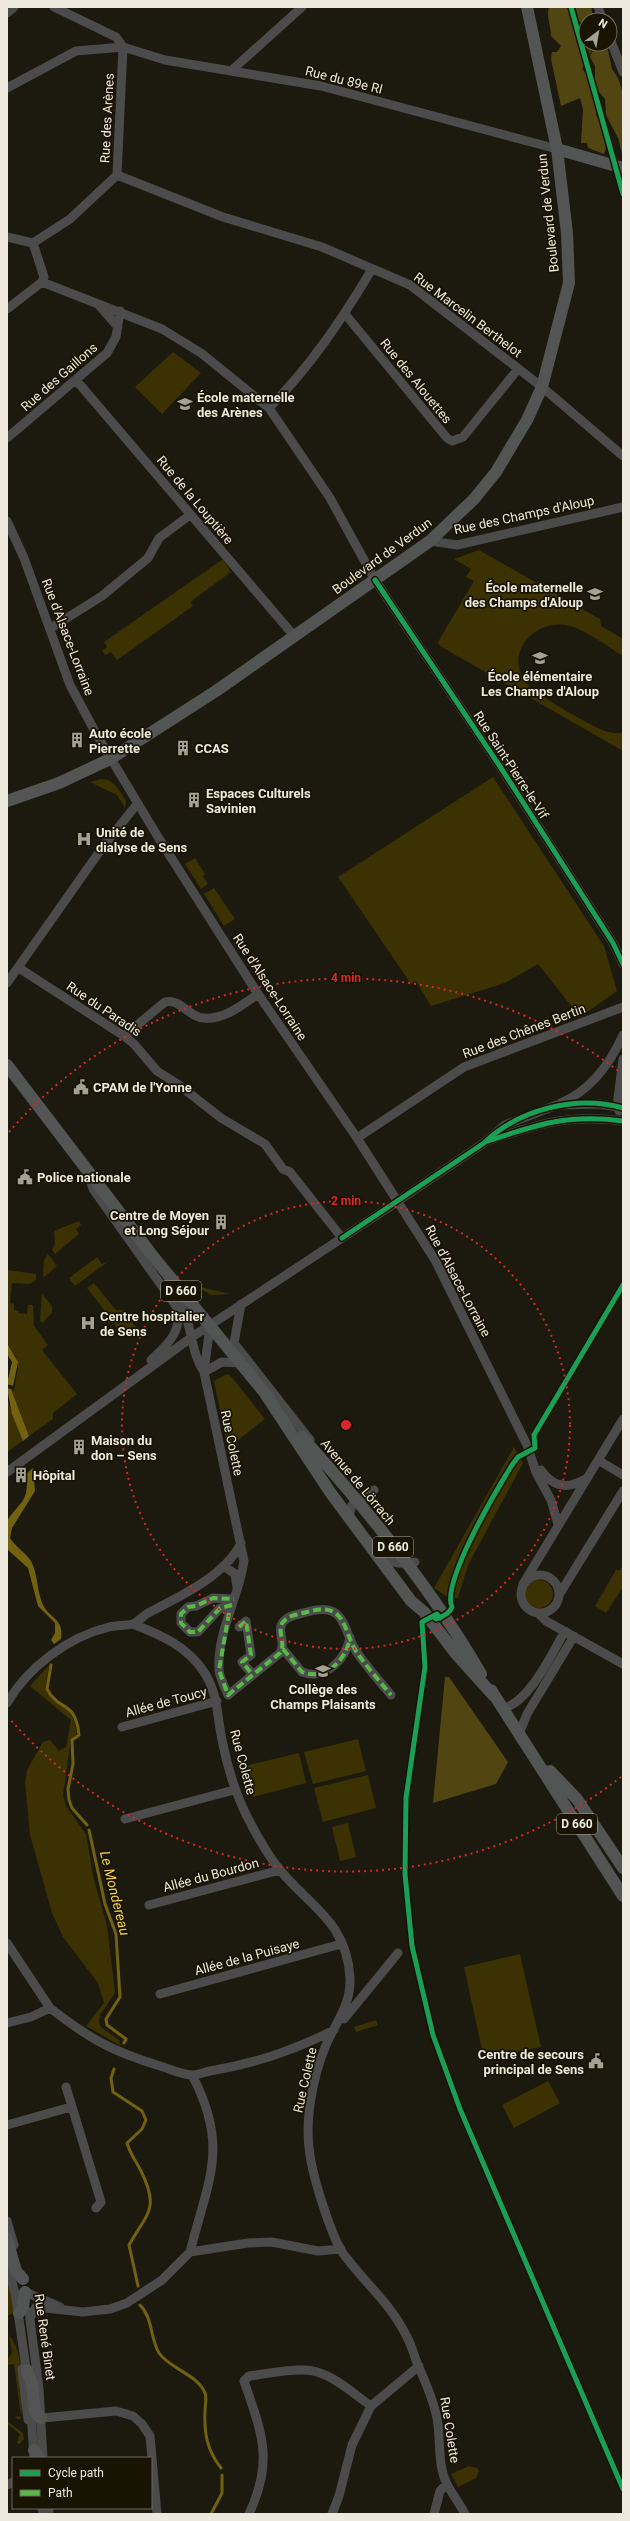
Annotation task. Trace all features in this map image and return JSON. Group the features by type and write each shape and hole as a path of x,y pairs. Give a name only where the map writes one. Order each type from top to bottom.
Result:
{"main road":[{"name":"Boulevard de Verdun","path":"7,802 59,783 110,759 216,691 430,541 474,499 496,472 527,420 542,387 569,283 567,233 557,149 527,7"},
{"path":"557,149 623,168"},
{"name":"D 660","path":"7,1065 152,1255 210,1326"},
{"name":"Avenue de Lörrach","path":"210,1326 241,1363 276,1409 330,1492 411,1600 424,1612 457,1655 494,1696"},
{"name":"Avenue de Lörrach","path":"276,1409 411,1563 469,1653 502,1709 532,1752 623,1896"},
{"name":"Avenue de Lörrach","path":"532,1752 577,1799 623,1868"},
{"path":"7,2239 16,2271 23,2279"},
{"path":"24,2316 23,2307 25,2292"},
{"path":"27,2370 32,2384 36,2419"}],"street":[{"path":"7,13 14,7"},
{"path":"54,7 116,37 123,47"},
{"path":"232,70 302,7"},
{"path":"7,88 76,51 123,47"},
{"name":"Rue du 89e RI","path":"123,47 165,60 321,86 557,149"},
{"name":"Rue des Arènes","path":"33,243 70,219 118,175 123,47"},
{"path":"615,52 623,72"},
{"name":"Rue Marcelin Berthelot","path":"118,175 222,217 318,246 415,288 542,387 623,456"},
{"path":"7,238 33,243 44,272 42,282 7,309"},
{"path":"269,408 310,364 345,314 372,269"},
{"name":"Rue Saint-Pierre-le-Vif","path":"42,282 120,311 162,329 201,353 269,408 330,498 375,580 501,768 613,943 623,964"},
{"path":"98,303 118,327"},
{"name":"Rue des Gaillons","path":"7,438 107,353 116,337 120,311"},
{"name":"Rue des Alouettes","path":"345,314 447,438 452,441 463,437 518,369"},
{"name":"Rue de la Louptière","path":"76,380 294,637"},
{"name":"Rue des Champs d'Aloup","path":"430,541 457,545 623,507"},
{"path":"51,628 102,596 148,558 159,538 190,515"},
{"name":"Rue d'Alsace-Lorraine","path":"7,521 24,558 74,693 110,759 137,804 258,994 357,1138 435,1260 532,1456 548,1480 557,1485 577,1484 585,1479"},
{"path":"7,983 102,848 137,804"},
{"name":"Rue du Paradis","path":"19,968 124,1036 162,1075 180,1085 221,1118 264,1144 283,1169 290,1172 321,1209 342,1238"},
{"path":"124,1036 165,1002 173,1002 200,1017 206,1018 229,1013 258,994"},
{"name":"Rue des Chênes Bertin","path":"357,1138 466,1066 623,1007"},
{"path":"7,1472 116,1390 192,1337 484,1143 505,1125 557,1105 586,1088 614,1054 623,1035"},
{"path":"484,1143 556,1120 597,1118 623,1120 620,1107 623,1059"},
{"path":"557,1105 620,1107"},
{"path":"88,1170 93,1189 176,1306 178,1324 171,1342 116,1390"},
{"name":"Rue Colette","path":"152,1255 156,1271 187,1316 199,1365 204,1372"},
{"path":"241,1304 234,1343 357,1500"},
{"name":"Rue Colette","path":"210,1326 204,1372 244,1561 232,1605 219,1670 228,1695 253,1675"},
{"path":"204,1372 222,1362 241,1363"},
{"path":"623,1419 585,1479 523,1584 521,1601 528,1610 538,1613 565,1631 623,1664"},
{"name":"Rue d'Alsace-Lorraine","path":"532,1456 536,1472 551,1500 558,1524"},
{"path":"598,1460 623,1475"},
{"path":"374,1490 350,1506 350,1518 368,1533 386,1557 400,1565 411,1563"},
{"path":"565,1631 554,1620 553,1608 559,1595 623,1491"},
{"path":"7,1703 14,1692 50,1656 65,1645 110,1626 133,1624 190,1590 224,1566 233,1558 241,1543"},
{"path":"224,1566 235,1574 237,1589"},
{"path":"523,1584 533,1576 546,1576 556,1583 559,1595"},
{"path":"212,1598 232,1605 220,1608 198,1632 190,1632 181,1622 182,1614 188,1607 196,1606 212,1598"},
{"path":"538,1613 553,1608"},
{"path":"350,1637 341,1661 317,1674 302,1672 283,1649 281,1627 284,1620 315,1609 322,1609 338,1614 348,1628 357,1653 391,1695"},
{"path":"239,1626 246,1621 251,1655 242,1662 253,1675 283,1649"},
{"name":"Rue Colette","path":"133,1624 168,1638 185,1651 202,1669 210,1681 217,1701 225,1754 234,1790 252,1826 280,1870 324,1914 341,1944 348,1967 348,1998 343,2015 328,2041 318,2069 310,2110 308,2136 310,2155 322,2202 341,2249 383,2298 398,2319 408,2338 432,2398 438,2420 441,2459 447,2484 465,2514"},
{"path":"502,1709 511,1707 528,1693 565,1631"},
{"path":"519,1734 527,1714 574,1636"},
{"path":"7,1684 14,1692"},
{"name":"Allée de Toucy","path":"122,1727 217,1701"},
{"path":"125,1819 234,1790"},
{"name":"Allée du Bourdon","path":"149,1905 280,1870"},
{"path":"7,1943 50,2008 84,2034 107,2048 128,2056 192,2075 236,2068 312,2041 335,2030 398,1953"},
{"name":"Allée de la Puisaye","path":"160,1994 341,1944"},
{"path":"7,2023 31,2017 50,2008"},
{"path":"24,2316 36,2307 68,2312 93,2312 110,2309 135,2299 149,2290 162,2280 190,2252 209,2183 214,2148 213,2130 209,2113 192,2075"},
{"path":"66,2086 71,2107 74,2108 101,2202 96,2208"},
{"path":"7,2125 71,2107"},
{"name":"Rue René Binet","path":"7,2221 23,2279 25,2292"},
{"path":"190,2252 248,2243 272,2242 318,2250 341,2249"},
{"name":"Rue René Binet","path":"7,2261 24,2316 36,2419 38,2456"},
{"path":"25,2292 57,2306 93,2312"},
{"name":"Rue René Binet","path":"24,2316 27,2370"},
{"path":"17,2340 38,2456"},
{"path":"332,2514 340,2496 352,2445 370,2406 419,2366"},
{"path":"249,2514 261,2482 264,2462 259,2424 244,2381 249,2376 305,2370 318,2372 331,2378 370,2406"},
{"path":"36,2419 116,2411 133,2416 142,2424 150,2436 152,2457"},
{"path":"152,2458 157,2514"},
{"path":"434,2514 440,2491 447,2484"}],"shaded area":[{"path":"549,7 570,7 578,40 578,52 581,52 584,65 582,69 589,77 598,110 596,114 605,139 606,150 604,154 588,148 587,143 581,143 583,109 580,98 561,106 551,59 552,52 557,52 561,46 551,36 548,15"},
{"path":"575,7 591,7 592,12 578,12 578,17"},
{"path":"588,52 592,52 590,57"},
{"path":"592,52 608,52 612,69 618,78 623,93 623,158 618,138 606,115 605,99 599,92 595,81 595,66 590,57"},
{"path":"173,352 201,373 162,414 135,387"},
{"path":"479,550 600,619 601,626 623,639 623,656 576,628 558,625 546,627 527,639 521,648 519,659 520,670 525,682 530,687 564,710 601,729 610,732 623,733 623,751 440,646 438,642 474,581 466,577 471,569 454,559"},
{"path":"223,559 231,572 190,602 193,606 117,660 111,652 105,655 102,651 107,647 104,642"},
{"path":"493,777 604,946 617,991 580,1017 538,964 505,983 431,1006 416,981 411,984 338,877"},
{"path":"101,779 110,781 116,786 126,801 125,808 117,795 90,782"},
{"path":"195,858 205,874 203,876 208,884 201,889 185,864"},
{"path":"214,888 235,919 224,926 204,894"},
{"path":"79,1221 81,1225 76,1229 79,1234 55,1254 52,1250 55,1244 54,1231"},
{"path":"48,1254 57,1266 43,1278 44,1261"},
{"path":"97,1257 102,1264 109,1261 75,1286 69,1278"},
{"path":"7,1270 36,1274 36,1280 30,1284 12,1283 10,1303 14,1304 14,1310 19,1311 18,1313 27,1314 28,1305 33,1305 34,1326 48,1345 42,1350 77,1394 53,1413 53,1419 29,1436 11,1389 14,1390 18,1367 16,1357 7,1343"},
{"path":"94,1283 116,1310 122,1310 139,1331 137,1333 132,1327 122,1335 112,1321 109,1324 101,1314 105,1311 87,1288"},
{"path":"196,1286 230,1294 211,1295"},
{"path":"42,1294 52,1306 52,1313 42,1323 40,1321"},
{"path":"7,1343 18,1362 13,1386 7,1384 12,1362 7,1354"},
{"path":"227,1374 230,1375 265,1419 228,1448 214,1381"},
{"path":"7,1388 11,1389 29,1436 23,1441 12,1414"},
{"path":"7,1398 23,1441 7,1452"},
{"path":"514,1447 523,1463 468,1565 458,1598 449,1598 434,1588"},
{"path":"33,1468 35,1491 12,1528 10,1538 32,1563 43,1605 46,1610 56,1619 60,1627 61,1639 54,1644 51,1640 55,1633 55,1623 38,1606 28,1568 7,1549 7,1521 25,1496 27,1473"},
{"path":"623,1565 623,1587 606,1613 595,1606 616,1570 620,1570"},
{"path":"539,1580 549,1584 553,1594 549,1604 539,1608 529,1604 525,1594 529,1584"},
{"path":"49,1665 45,1689 72,1714 77,1733 71,1739 63,1795 66,1806 86,1834 94,1880 107,1925 115,1993 100,2015 99,2022 101,2027 119,2040 121,2046 86,2026 104,2003 98,1983 63,1937 52,1913 30,1835 25,1783 27,1770 43,1742 50,1740 59,1751 66,1747 71,1720 30,1686"},
{"path":"445,1677 449,1677 508,1762 496,1784 433,1803"},
{"path":"358,1739 366,1771 313,1784 304,1752"},
{"path":"299,1753 306,1783 253,1797 245,1766"},
{"path":"368,1775 376,1808 323,1822 314,1788"},
{"path":"348,1823 356,1857 340,1861 332,1827"},
{"path":"520,1954 541,2047 484,2059 464,1967"},
{"path":"376,2020 378,2025 356,2032 354,2027"},
{"path":"548,2081 560,2103 514,2128 502,2105"},
{"path":"7,2271 15,2308 12,2314 7,2316"},
{"path":"9,2336 14,2342 18,2352 22,2376 23,2389 21,2415 14,2364 7,2365 7,2360 12,2353"},
{"path":"21,2416 20,2420 14,2417"},
{"path":"7,2421 23,2433 24,2439 20,2444 17,2443 20,2434 7,2424"},
{"path":"469,2466 477,2468 479,2471 476,2478 458,2487 451,2474"}],"waterway":[{"name":"Le Mondereau","path":"51,1665 47,1689 57,1701 71,1711 77,1724 79,1735 72,1740 73,1764 68,1789 69,1800 72,1808 87,1825"},
{"name":"Le Mondereau","path":"89,1830 105,1904 116,1934 120,1997 106,2019 107,2025 126,2039 124,2043"},
{"name":"Le Mondereau","path":"114,2069 111,2078 113,2092 142,2111 146,2120 142,2129 127,2143 147,2184 150,2194 149,2210 146,2218 129,2245 138,2286"},
{"name":"Le Mondereau","path":"140,2305 147,2316 159,2353 164,2359 196,2381 206,2395 205,2427 207,2441 212,2455 221,2468"},
{"name":"Le Mondereau","path":"211,2514 222,2493 222,2475"}],"marked path":[{"path":"232,1605 220,1608 198,1632 190,1632 181,1623 181,1614 188,1607 196,1606 213,1598 234,1599"},
{"path":"229,1613 219,1670 228,1695 280,1653 282,1649 281,1628 286,1619 295,1615 320,1609 330,1610 337,1614 342,1620 358,1654 391,1695"},
{"path":"239,1627 246,1621 251,1655 242,1662 253,1675"},
{"path":"283,1649 302,1672 319,1674 334,1667 344,1654 350,1638"}],"cycle path":[{"path":"571,7 623,194"},
{"path":"375,580 501,768 613,943 623,964"},
{"path":"342,1238 484,1143 498,1131 514,1121 549,1108 568,1104 605,1104 623,1108"},
{"path":"488,1141 538,1125 554,1122 586,1119 623,1121"},
{"path":"434,1617 436,1619 441,1617 448,1613 451,1609 451,1595 455,1578 472,1536 512,1465 518,1457 535,1448 534,1435 623,1285"},
{"path":"440,1618 437,1614 422,1622 425,1667 406,1798 405,1874 412,1946 433,2035 460,2109 623,2489"}],"place":[{"name":"École maternelle des Arènes","path":"185,404"},
{"name":"École maternelle des Champs d'Aloup","path":"595,594"},
{"name":"École élémentaire Les Champs d'Aloup","path":"540,658"},
{"name":"Auto école Pierrette","path":"77,740"},
{"name":"CCAS","path":"183,748"},
{"name":"Espaces Culturels Savinien","path":"194,800"},
{"name":"Unité de dialyse de Sens","path":"84,839"},
{"name":"CPAM de l'Yonne","path":"81,1087"},
{"name":"Police nationale","path":"25,1177"},
{"name":"Centre de Moyen et Long Séjour","path":"221,1222"},
{"name":"Centre hospitalier de Sens","path":"88,1323"},
{"name":"Maison du don – Sens","path":"79,1447"},
{"name":"Hôpital","path":"21,1475"},
{"name":"Collège des Champs Plaisants","path":"323,1671"},
{"name":"Centre de secours principal de Sens","path":"596,2061"}]}
